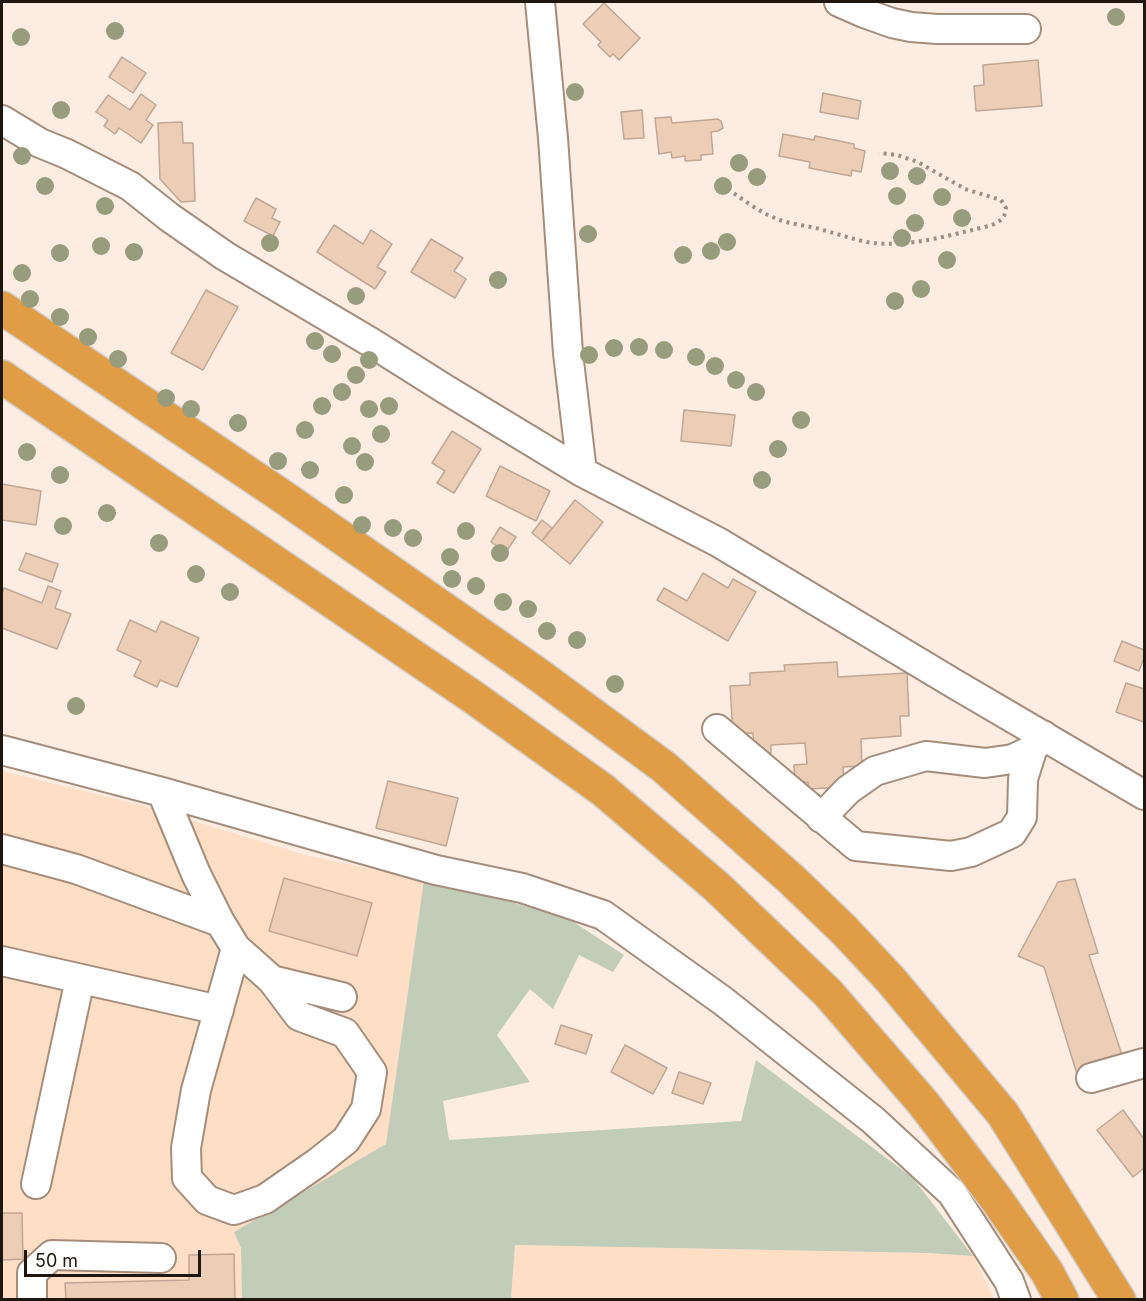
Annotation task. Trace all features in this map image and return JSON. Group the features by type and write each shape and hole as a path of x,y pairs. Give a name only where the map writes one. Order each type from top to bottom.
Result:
{"highway":[{"path":"2,308 279,494 545,680 664,767 792,879 890,979 1003,1114 1119,1299"},
{"path":"2,377 482,703 603,790 717,887 828,993 924,1104 997,1200 1047,1272 1062,1299"}],"street":[{"path":"540,2 553,138 568,353 582,472"},
{"path":"839,2 892,23 910,27 1026,29"},
{"path":"2,120 40,143 130,186 169,217 225,256 582,472 718,542 1037,743 1144,795"},
{"path":"717,729 856,846 951,856 971,852 1012,833 1022,817 1023,779 1037,743"},
{"path":"821,818 848,790 875,771 926,756 985,763 1014,759 1037,743"},
{"path":"2,750 162,792 436,870 522,888 603,915 723,1002 873,1120 952,1193 1009,1281 1016,1299"},
{"path":"162,792 196,874 236,948 272,980 299,1016 345,1033 372,1072 366,1108 346,1140 265,1199 234,1210 207,1200 187,1178 186,1148 196,1090 236,948"},
{"path":"2,849 76,869 220,921"},
{"path":"2,961 219,1010"},
{"path":"36,1184 80,979"},
{"path":"272,980 342,997"},
{"path":"1091,1078 1144,1063"},
{"path":"32,1299 32,1273 52,1255 161,1258"}],"path":[{"path":"728,189 752,206 780,220 870,242 898,243 943,237 990,225 1002,220 1006,215 1006,208 1001,200 965,189 918,162 897,155 879,153"}],"shaded area":[{"path":"2,771 141,805 305,855 424,880 386,1144 234,1232 241,1247 242,1299 2,1300"},
{"path":"515,1245 927,1253 973,1256 994,1299 511,1300"}],"green space":[{"path":"424,880 569,919 624,955 613,972 579,955 553,1009 530,989 497,1035 530,1082 443,1101 449,1140 741,1121 756,1060 913,1178 973,1256 927,1253 515,1245 511,1299 242,1300 241,1248 234,1232 386,1144"}],"building":[{"path":"604,3 640,38 619,60 613,54 610,57 598,45 601,42 583,24"},
{"path":"122,57 146,73 133,93 109,77"},
{"path":"1038,60 1042,106 976,111 974,86 984,85 983,65"},
{"path":"823,93 861,101 858,119 820,112"},
{"path":"141,94 156,105 146,120 153,125 141,143 119,128 115,134 104,126 108,120 96,112 108,95 130,110"},
{"path":"642,110 644,138 624,139 621,112"},
{"path":"671,117 672,123 718,119 721,121 723,128 711,132 713,154 701,155 701,160 685,161 685,156 672,158 671,152 659,154 655,118"},
{"path":"182,122 183,143 193,143 195,201 181,202 160,179 158,123"},
{"path":"783,134 814,140 815,136 854,144 854,148 865,151 861,172 852,170 851,176 809,168 810,162 779,156"},
{"path":"256,198 276,209 272,218 280,222 273,236 244,221"},
{"path":"334,225 363,244 371,230 392,244 377,267 386,272 375,289 317,252"},
{"path":"431,239 463,258 454,271 466,279 455,298 411,272"},
{"path":"206,290 238,307 203,370 171,353"},
{"path":"684,410 735,415 731,446 681,441"},
{"path":"452,431 481,449 454,493 437,483 445,471 432,463"},
{"path":"500,466 550,491 536,521 486,496"},
{"path":"2,484 41,491 36,525 2,520"},
{"path":"575,500 603,522 570,564 542,541"},
{"path":"542,520 552,528 542,541 532,533"},
{"path":"500,527 516,537 506,552 491,542"},
{"path":"26,553 58,564 52,582 19,570"},
{"path":"703,573 728,588 733,579 756,592 728,641 657,600 664,588 687,601"},
{"path":"48,586 61,591 55,608 71,614 57,649 2,628 4,588 42,603"},
{"path":"130,620 156,632 161,621 199,638 177,687 160,680 157,687 134,676 141,661 117,650"},
{"path":"1122,641 1144,650 1144,658 1139,671 1114,661"},
{"path":"837,662 838,677 907,673 909,716 900,716 901,736 861,739 862,766 843,767 844,787 808,789 808,782 795,782 794,765 807,764 805,743 771,745 771,753 754,754 753,733 733,734 730,686 750,685 750,673 785,671 784,665"},
{"path":"1126,683 1144,689 1144,722 1116,712"},
{"path":"388,781 458,798 446,846 376,828"},
{"path":"284,878 372,903 357,956 269,931"},
{"path":"1075,879 1098,953 1089,955 1124,1061 1077,1074 1044,967 1018,956 1058,882"},
{"path":"561,1025 592,1035 586,1054 555,1044"},
{"path":"625,1045 667,1068 653,1094 611,1072"},
{"path":"679,1072 711,1083 703,1104 672,1093"},
{"path":"1123,1110 1144,1139 1144,1168 1133,1177 1097,1130"},
{"path":"2,1213 22,1213 23,1259 2,1260"},
{"path":"234,1254 235,1300 66,1300 65,1283 189,1280 189,1255"}]}
